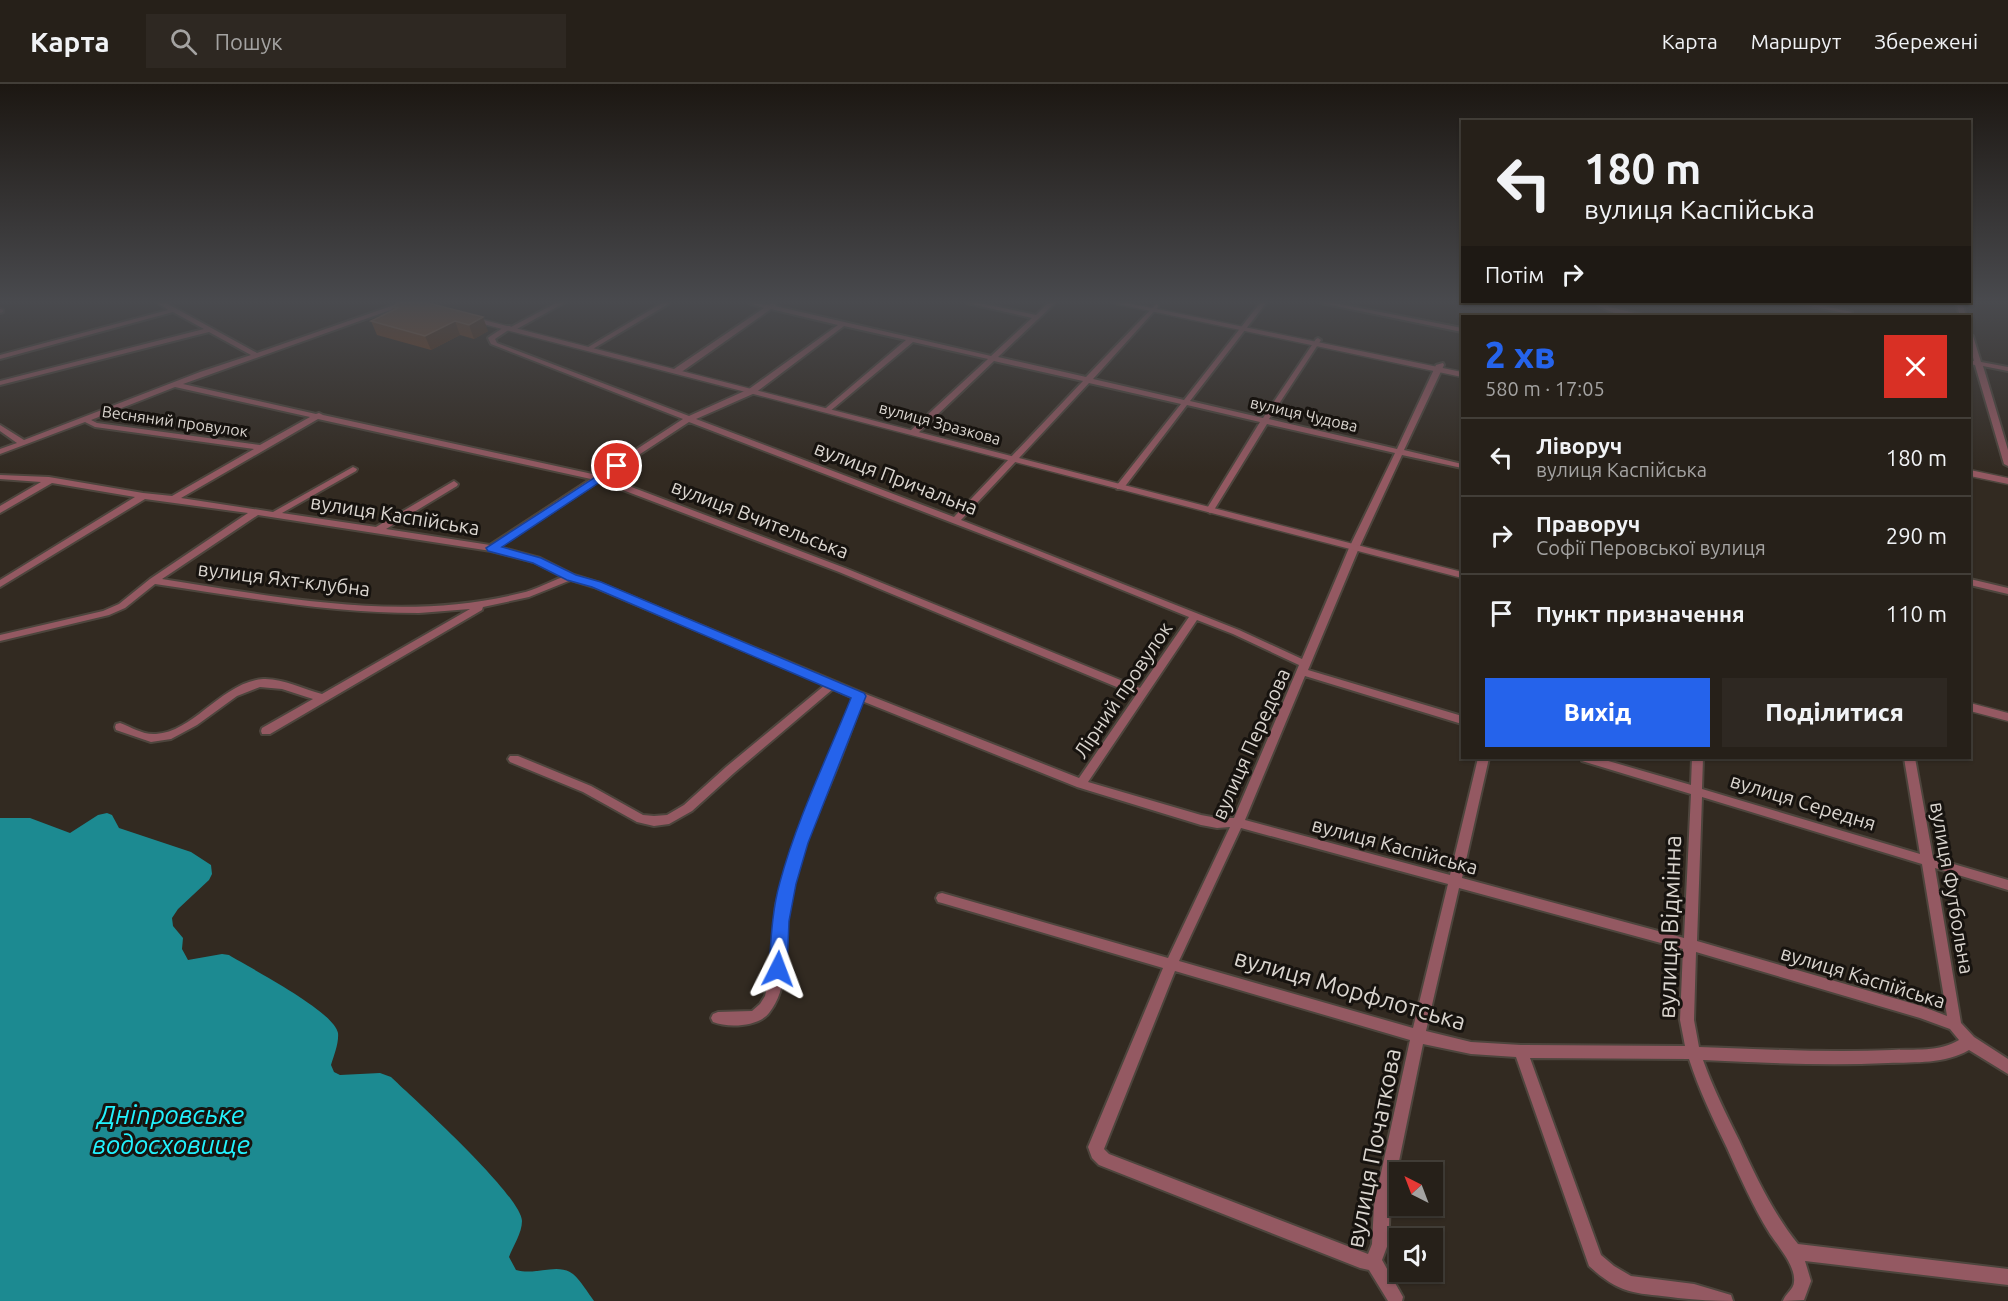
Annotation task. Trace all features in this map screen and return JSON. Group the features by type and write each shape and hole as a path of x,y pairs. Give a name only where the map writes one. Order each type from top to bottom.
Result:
{"street":[{"path":"0,383 92,360"},
{"path":"0,452 243,360"},
{"name":"вулиця Причальна","path":"535,360 956,520 1236,632 1303,668"},
{"name":"вулиця Зразкова","path":"632,360 1461,575"},
{"path":"677,371 693,360"},
{"path":"492,548 688,419 752,391 794,360"},
{"path":"829,410 889,360"},
{"path":"914,432 992,360"},
{"name":"вулиця Чудова","path":"1002,360 1461,466"},
{"path":"956,520 1016,459 1106,360"},
{"path":"1120,487 1219,360"},
{"path":"1210,510 1264,420 1305,360"},
{"path":"1404,360 1461,369"},
{"path":"1978,360 1986,397 2008,464"},
{"path":"1971,362 2008,369"},
{"path":"1439,367 1461,375"},
{"name":"вулиця Передова","path":"1373,1261 1360,1260 1104,1160 1097,1153 1098,1139 1172,963 1236,822 1244,810 1354,548 1439,367"},
{"name":"вулиця Вчительська","path":"175,385 599,478 842,570 1142,693"},
{"name":"Весняний провулок","path":"173,499 319,416"},
{"name":"Весняний провулок","path":"85,419 95,425 262,448"},
{"path":"0,427 23,442"},
{"path":"273,515 353,469"},
{"path":"1971,473 2008,480"},
{"name":"вулиця Каспійська","path":"0,477 49,480 492,548 537,560 572,577 597,585 859,696 1081,784 1201,820 1217,823 1236,822 1690,945 1921,1012 1955,1025"},
{"path":"1971,478 2008,486"},
{"path":"0,510 49,480"},
{"path":"376,531 454,484"},
{"path":"0,584 143,496"},
{"path":"0,638 106,614 122,606 153,581 256,512"},
{"name":"вулиця Яхт-клубна","path":"153,581 280,600 389,609 483,605 537,592 572,577"},
{"path":"1971,582 2008,591"},
{"path":"266,731 483,605"},
{"name":"Лірний провулок","path":"1081,784 1195,616"},
{"path":"1303,668 1461,720"},
{"path":"120,728 148,737 167,736 241,689 258,683 272,684 322,698"},
{"path":"514,759 587,789 641,819 654,821 669,819 688,808 833,684"},
{"path":"718,1018 755,1016 762,1013 768,1006 778,969 781,921 790,873 859,696"},
{"path":"1971,707 2008,717"},
{"name":"вулиця Початкова","path":"1395,1297 1373,1261 1380,1244 1382,1205 1418,1036 1484,759"},
{"name":"вулиця Середня","path":"1589,759 2008,885"},
{"name":"вулиця Відмінна","path":"1698,759 1687,1020 1693,1053 1708,1093 1766,1215 1794,1252 1803,1281 1798,1293 1791,1301"},
{"name":"вулиця Футбольна","path":"1910,759 1955,1025"},
{"name":"вулиця Морфлотська","path":"942,898 1418,1036 1471,1048 1521,1052 1693,1053 1837,1059 1886,1058 1954,1051 1969,1042"},
{"path":"1955,1025 1969,1042 2008,1067"},
{"path":"1521,1052 1595,1260 1606,1272 1627,1285 1694,1292 1725,1301"},
{"path":"1794,1252 2008,1277"}],"water":[{"name":"Дніпровське водосховище","path":"107,813 112,815 119,828 191,852 211,865 212,874 209,880 178,909 172,918 173,926 183,938 182,949 188,960 222,954 229,955 322,1013 338,1033 331,1065 334,1072 340,1075 380,1073 391,1077 465,1148 517,1208 522,1226 509,1257 516,1270 560,1269 567,1271 576,1277 594,1301 0,1301 0,818 30,818 70,833 98,815"}],"route":[{"path":"617,466 492,548 537,560 572,577 597,585 859,696 800,843 788,884 781,921 778,969"}]}
